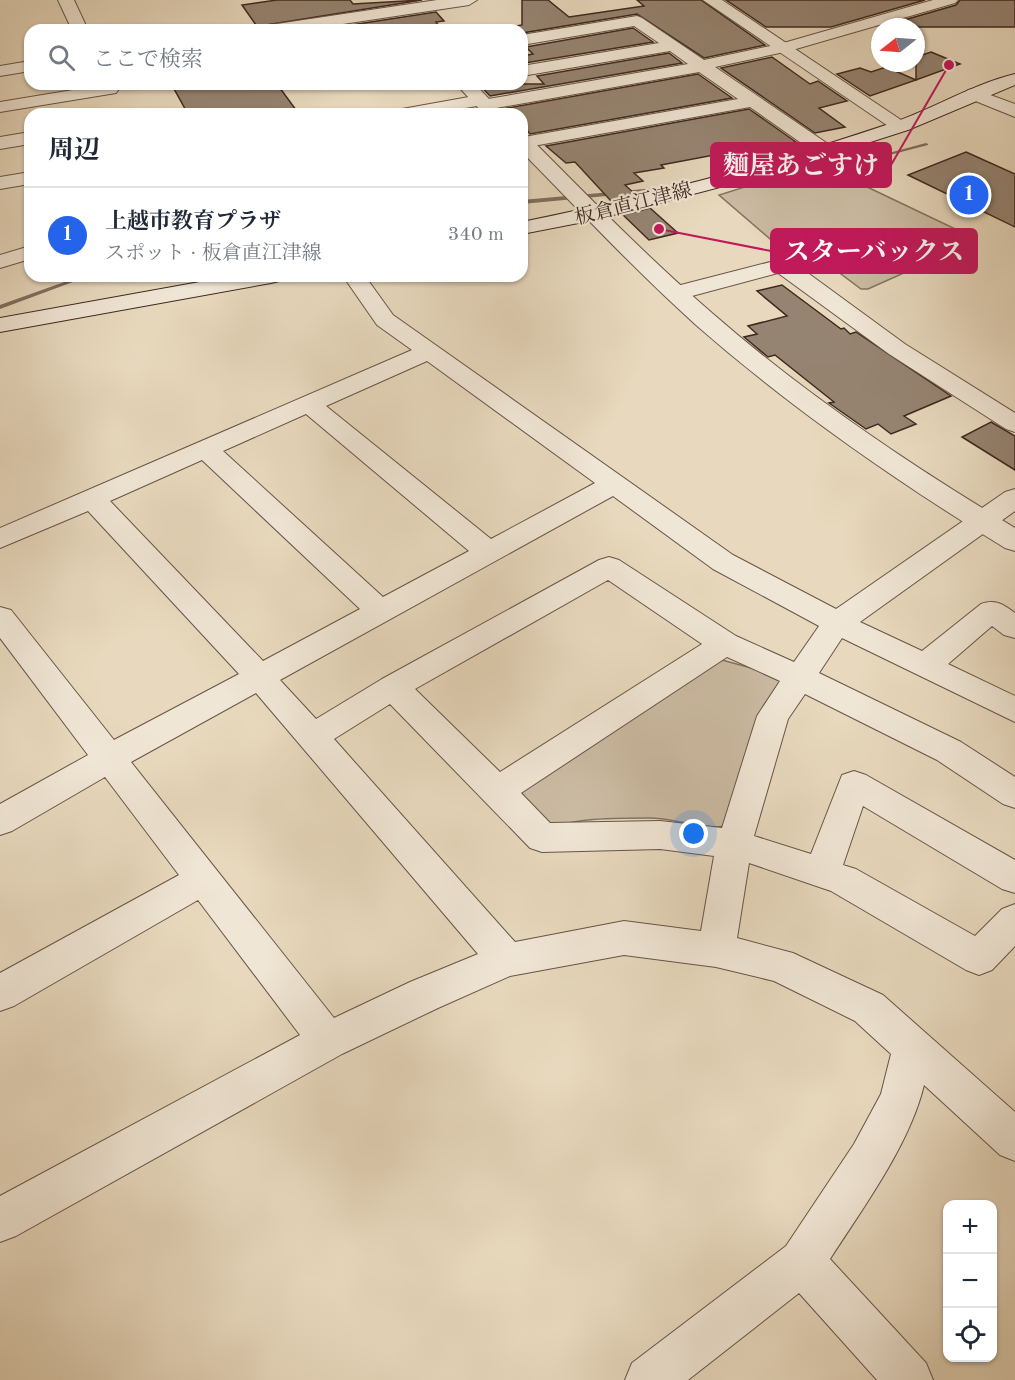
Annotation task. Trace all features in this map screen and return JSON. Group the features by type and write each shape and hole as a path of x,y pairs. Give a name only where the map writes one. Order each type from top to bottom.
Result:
{"street":[{"path":"66,0 77,24"},
{"path":"299,24 386,6 470,0"},
{"path":"711,0 901,126"},
{"path":"465,108 694,68 783,48 950,0"},
{"path":"386,6 404,24"},
{"path":"528,39 637,21 824,150"},
{"path":"607,26 640,52"},
{"path":"528,70 671,46"},
{"path":"0,71 24,67"},
{"name":"板倉直江津線","path":"528,227 594,214 770,168 901,126 1015,79"},
{"path":"0,106 91,90"},
{"path":"110,90 118,106"},
{"path":"471,90 486,106"},
{"path":"975,94 1015,111"},
{"path":"528,141 753,101"},
{"path":"0,143 24,139"},
{"path":"528,147 677,293 753,361 876,453 1015,541"},
{"path":"0,183 24,179"},
{"path":"0,262 24,254"},
{"path":"677,293 782,266 897,349 1015,424"},
{"path":"0,325 238,282"},
{"path":"358,282 385,320 613,486 723,562 837,622 1015,710"},
{"path":"0,539 430,351"},
{"path":"309,404 489,552"},
{"path":"206,450 380,611"},
{"path":"0,821 259,676 613,486"},
{"path":"716,950 734,844 773,716 837,622 1015,498"},
{"path":"92,499 259,676 507,960"},
{"path":"312,737 393,687 609,567 725,644 799,677 950,752 1015,794"},
{"path":"926,666 991,611 1015,627"},
{"path":"0,617 328,1041"},
{"path":"498,790 725,644"},
{"path":"393,687 498,790 542,838 660,836 734,844 843,880 979,958 1015,920"},
{"path":"822,873 854,784 1015,878"},
{"path":"0,993 202,880"},
{"path":"0,1220 328,1041 424,995 507,960 624,938 716,950 780,965 869,1008 1013,1134"},
{"path":"649,1380 802,1262 870,1159 900,1100 913,1047"},
{"path":"802,1262 909,1380"}],"shaded area":[{"path":"819,164 970,236 971,243 868,289 861,289 813,253 791,257 719,195"},
{"path":"722,660 777,675 782,681 728,826 718,827 649,818 583,820 550,824 522,795 522,790 529,784"}],"building":[{"path":"277,0 350,0 353,4 422,0 272,24 255,24 242,5"},
{"path":"522,0 548,0 569,17 644,6 637,0 701,0 765,45 704,58 637,14 528,32 528,24 522,24"},
{"path":"726,0 925,0 831,27 766,27"},
{"path":"960,0 1015,0 1015,27 925,27 925,18 911,18 956,5"},
{"path":"436,12 444,21 436,22 438,24 357,24"},
{"path":"633,28 653,42 528,63 528,55 533,54 528,47"},
{"path":"931,52 960,64 916,80 916,72 925,72 925,54"},
{"path":"669,53 682,63 528,89 528,84 544,84 537,76"},
{"path":"772,57 810,84 818,81 847,101 819,108 845,127 815,133 721,68"},
{"path":"860,68 871,72 898,72 916,80 870,96 837,74"},
{"path":"698,74 732,98 530,134 528,132 528,108 508,108"},
{"path":"175,90 281,90 295,108 185,108"},
{"path":"484,90 525,90 490,96"},
{"path":"749,109 796,142 718,158 714,155 661,165 664,168 634,173 643,181 625,185 636,195 611,201 575,162 566,163 546,146"},
{"path":"966,152 1015,174 1015,227 908,175"},
{"path":"650,208 678,233 649,240 623,215"},
{"path":"782,285 841,329 844,328 850,334 856,332 951,396 904,416 916,424 891,434 878,424 866,429 829,403 834,402 775,355 768,357 744,337 757,334 748,326 787,316 757,291"},
{"path":"991,422 1015,436 1015,470 962,437"}],"waterway":[{"path":"750,178 859,162 926,144"},
{"path":"528,201 678,188"},
{"path":"0,307 69,282"}],"place":[{"name":"麵屋あごすけ","path":"949,65"},
{"name":"上越市教育プラザ","path":"969,195"},
{"name":"スターバックス","path":"659,229"}]}
